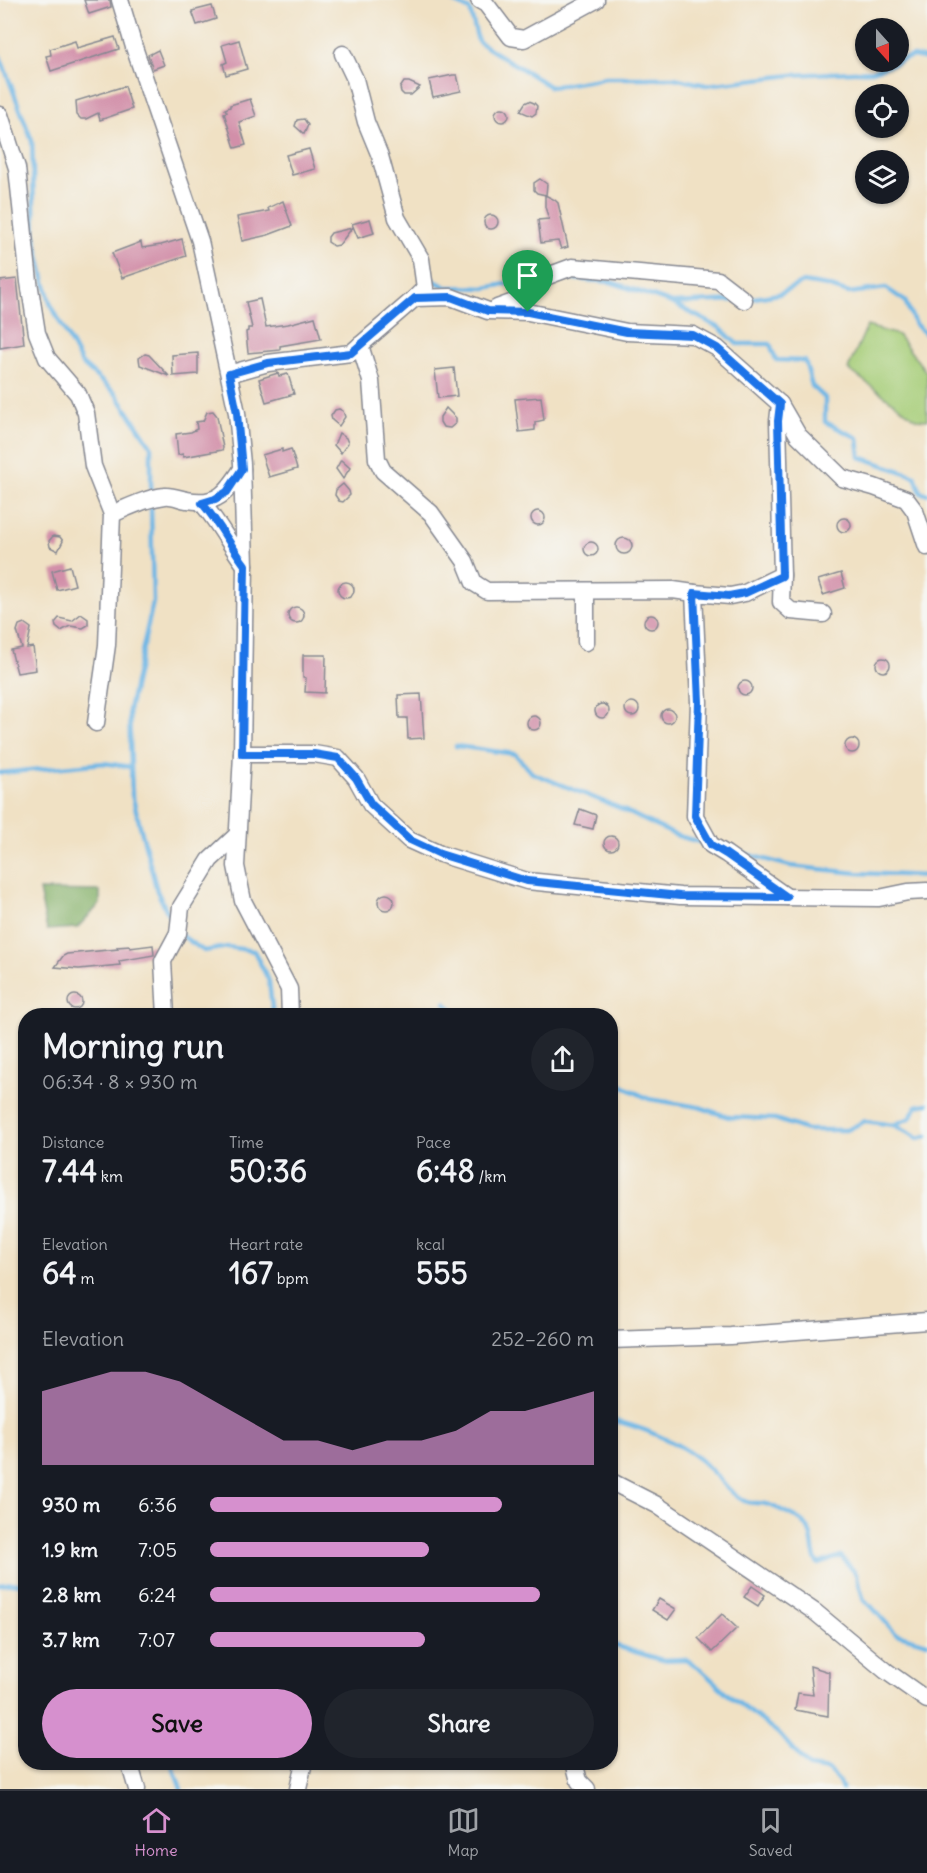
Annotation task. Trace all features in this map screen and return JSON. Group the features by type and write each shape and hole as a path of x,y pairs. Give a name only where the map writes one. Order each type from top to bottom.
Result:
{"street":[{"path":"120,0 200,241 237,413 242,469 245,565 242,754 236,866 243,901 289,989 290,1008"},
{"path":"479,0 486,4 511,37 524,39 596,0"},
{"path":"229,374 268,363 351,353 424,288 421,259 397,218 380,156 366,122 355,79 343,54"},
{"path":"0,115 17,168 29,282 37,333 47,358 78,394 86,413 93,466 112,514 107,645 96,723"},
{"path":"488,311 525,298 545,277 572,267 718,280 744,300"},
{"path":"415,298 451,297 488,311 528,312 627,332 693,335 717,348 780,404 798,435 842,478 906,499 915,511 927,547"},
{"path":"360,345 371,381 377,459 383,471 431,513 465,561 474,583 487,591 673,590 729,596 745,593 782,576"},
{"path":"780,404 778,421 781,602 791,610 823,614"},
{"path":"112,514 151,499 167,496 202,503 215,499 227,492 242,469"},
{"path":"202,503 218,522 232,548 245,565"},
{"path":"586,591 586,642"},
{"path":"694,593 699,702 695,816 711,845 787,897"},
{"path":"242,754 314,754 338,758 356,778 371,804 410,840 440,854 527,881 680,896 879,898 927,891"},
{"path":"165,1008 164,961 178,933 181,907 210,860 237,835"},
{"path":"618,1340 731,1336 927,1321"},
{"path":"618,1484 657,1505 815,1612 886,1671 927,1700"},
{"path":"131,1770 137,1789"},
{"path":"298,1789 303,1770"},
{"path":"306,1770 308,1789"},
{"path":"576,1770 579,1781 587,1789"}],"green space":[{"path":"867,326 898,335 927,373 927,420 916,419 848,369"},
{"path":"39,890 100,891 100,904 77,928 47,930"}],"building":[{"path":"84,0 110,0 111,7 89,14"},
{"path":"212,6 216,19 197,25 192,11"},
{"path":"115,37 119,49 51,71 46,56 51,55 50,49 75,41 77,48"},
{"path":"239,40 247,69 226,75 223,64 227,62 222,45"},
{"path":"158,50 164,65 153,69 148,55"},
{"path":"457,75 461,91 433,97 429,80"},
{"path":"404,82 420,87 411,95 404,95 400,88"},
{"path":"125,86 132,109 100,120 98,113 86,119 81,119 77,115 76,101"},
{"path":"250,99 256,116 239,122 246,145 235,148 224,113 227,112 225,109 230,105"},
{"path":"529,101 537,106 536,113 532,116 520,111"},
{"path":"499,108 505,108 509,115 505,122 499,122 495,118 495,112"},
{"path":"304,119 308,125 304,134 295,126 297,120"},
{"path":"309,149 315,169 292,175 286,155"},
{"path":"540,179 547,184 546,195 534,190 534,183"},
{"path":"545,195 558,203 568,247 561,249 558,241 541,243 538,220 549,219 545,207"},
{"path":"283,201 292,226 242,241 237,217 269,211 268,208"},
{"path":"488,215 494,215 498,222 494,229 488,229 484,225 484,219"},
{"path":"370,219 374,233 358,238 352,224"},
{"path":"352,228 339,245 334,246 328,242 331,233"},
{"path":"182,239 186,256 122,278 112,253 141,242 142,248"},
{"path":"17,279 24,344 0,348 0,281"},
{"path":"260,299 266,327 315,317 321,339 280,346 280,350 248,353 246,332 248,328 252,328 246,302"},
{"path":"198,353 198,374 173,376 172,355"},
{"path":"145,354 149,355 169,376 140,365 139,358"},
{"path":"454,368 457,396 438,398 435,370"},
{"path":"278,373 279,376 288,374 294,394 266,402 259,379"},
{"path":"541,397 544,420 535,422 535,430 519,432 515,399"},
{"path":"446,408 456,418 456,423 450,428 443,427 440,422 440,417"},
{"path":"335,410 343,411 345,417 339,426 331,416"},
{"path":"213,411 217,416 222,450 183,457 183,454 178,455 176,434 197,429 196,422 203,421 207,412"},
{"path":"339,433 346,438 348,443 341,453 334,445"},
{"path":"282,449 282,452 291,449 297,469 269,477 262,455"},
{"path":"341,460 350,468 343,479 336,469"},
{"path":"343,484 350,495 343,502 339,501 335,495 336,490"},
{"path":"538,511 543,513 545,518 543,523 538,525 533,523 531,518 533,513"},
{"path":"841,518 847,518 851,525 847,532 841,532 837,528 837,522"},
{"path":"53,536 60,537 63,541 58,551 50,547 49,541"},
{"path":"624,538 630,540 632,546 630,552 624,554 618,552 616,546 618,540"},
{"path":"591,542 596,544 598,549 596,554 591,556 586,554 584,549 586,544"},
{"path":"70,566 75,585 57,590 52,571"},
{"path":"841,573 845,588 823,595 818,580"},
{"path":"346,582 352,584 354,590 352,596 346,598 340,596 338,590 340,584"},
{"path":"296,607 302,609 304,615 302,621 296,623 290,621 288,615 290,609"},
{"path":"81,614 88,619 88,625 83,628 70,626 61,631 56,627 55,623 59,618 72,621"},
{"path":"651,615 656,617 658,622 656,627 651,629 646,627 644,622 646,617"},
{"path":"24,623 31,628 27,648 33,647 36,670 17,673 11,650 22,648 17,631 19,625"},
{"path":"303,655 326,655 325,693 305,692"},
{"path":"883,658 888,660 890,665 888,670 883,672 878,670 876,665 878,660"},
{"path":"745,681 750,683 752,688 750,693 745,695 740,693 738,688 740,683"},
{"path":"421,694 424,738 408,739 407,718 399,718 398,695"},
{"path":"632,702 637,704 639,709 637,714 632,716 627,714 625,709 627,704"},
{"path":"602,704 607,706 609,711 607,716 602,718 597,716 595,711 597,706"},
{"path":"668,709 673,711 675,716 673,721 668,723 663,721 661,716 663,711"},
{"path":"531,716 537,716 541,723 537,730 531,730 527,726 527,720"},
{"path":"849,739 855,739 859,746 855,753 849,753 845,749 845,743"},
{"path":"580,809 596,815 593,829 575,825"},
{"path":"611,836 616,838 618,843 616,848 611,850 606,848 604,843 606,838"},
{"path":"386,894 392,896 394,902 392,908 386,910 380,908 378,902 380,896"},
{"path":"153,945 154,955 119,961 120,965 79,969 55,967 67,954"},
{"path":"72,995 78,995 82,999 82,1005 79,1008 71,1008 68,1005 68,999"},
{"path":"752,1586 765,1595 758,1606 744,1597"},
{"path":"659,1599 676,1609 668,1620 652,1610"},
{"path":"722,1614 737,1628 712,1652 698,1638"},
{"path":"810,1666 829,1672 828,1716 795,1710 798,1693 813,1695"}],"waterway":[{"path":"450,0 470,10 478,41 550,87 605,78 674,78 706,85 792,75 855,72"},
{"path":"0,56 32,141 35,239 50,303 82,364 116,394 151,446 151,495"},
{"path":"909,57 927,59"},
{"path":"429,278 446,287 485,288 538,278"},
{"path":"561,278 611,282 672,303 720,328 737,344 770,344 776,360 805,361 812,386 825,398 825,422 858,438 860,457 915,476 921,493 927,494"},
{"path":"748,299 779,294 803,282 849,293 886,288 905,301 915,324 927,335"},
{"path":"674,303 737,300"},
{"path":"151,504 153,602 129,710 132,795 157,891 173,924"},
{"path":"456,746 515,754 532,773 617,807 675,835 706,844"},
{"path":"0,773 104,763 131,767"},
{"path":"734,851 790,866 857,873 927,876"},
{"path":"181,935 204,951 228,947 254,951 269,981 272,1008"},
{"path":"445,1003 451,1008"},
{"path":"618,1084 649,1099 699,1107 729,1117 775,1119 807,1130 847,1130 865,1121 893,1125 910,1118 917,1106 927,1104"},
{"path":"894,1125 918,1138 927,1136"},
{"path":"618,1421 680,1446 705,1464 728,1489 741,1499 749,1503 770,1505 803,1522 811,1534 814,1555 818,1564 841,1556 856,1574 864,1601 896,1634 927,1643"},
{"path":"0,1585 18,1584"},
{"path":"618,1646 662,1660 686,1659 778,1733 809,1767 828,1770 838,1780 842,1789"},
{"path":"174,1770 181,1789"}],"route":[{"path":"451,297 488,311 528,312 627,332 693,335 717,348 780,404 778,421 782,576 745,593 729,596 694,593 699,702 695,816 711,845 787,897 680,896 527,881 440,854 410,840 371,804 356,778 338,758 314,754 242,754 245,565 232,548 218,522 202,503 227,492 242,469 237,413 229,374 268,363 351,353 415,298 451,297"}]}
